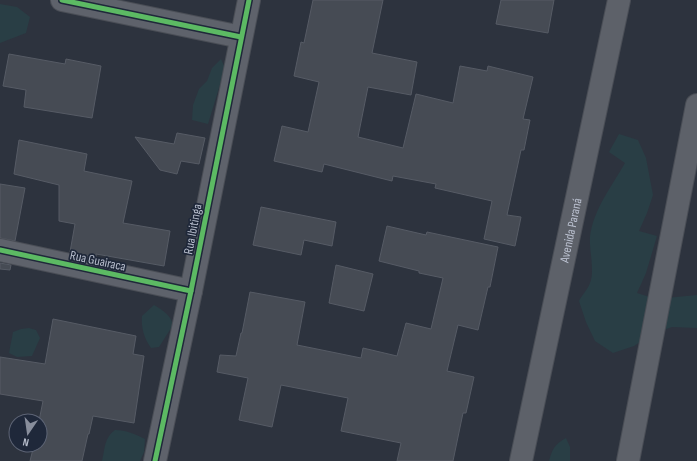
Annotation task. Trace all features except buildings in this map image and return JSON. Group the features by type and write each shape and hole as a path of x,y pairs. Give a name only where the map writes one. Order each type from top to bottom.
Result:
{"main road":[{"name":"Avenida Paraná","path":"521,461 619,0"},
{"path":"628,461 697,105"}],"street":[{"path":"62,0 241,38"},
{"name":"Rua Ibitinga","path":"155,461 191,291 249,0"},
{"name":"Rua Guairaca","path":"0,250 191,291"}],"shaded area":[{"path":"0,4 17,7 30,17 26,33 0,43"},
{"path":"221,59 225,68 208,124 192,120 193,105 199,89 207,81 212,68"},
{"path":"619,134 638,140 646,158 653,195 639,231 657,236 646,273 637,293 656,299 697,295 697,328 672,327 652,334 634,346 613,353 595,341 586,322 579,301 588,288 592,273 590,237 595,217 604,198 625,163 609,152"},
{"path":"154,305 166,314 173,325 159,347 151,348 144,333 142,316"},
{"path":"29,328 36,330 40,338 32,356 17,357 9,353 13,332"},
{"path":"115,430 130,433 145,439 144,452 140,461 102,461 107,440 111,433"},
{"path":"566,438 570,447 570,461 549,461 554,447"}],"cycle path":[{"path":"62,0 241,37"},
{"path":"155,461 191,291 249,0"},
{"path":"0,250 191,291"}]}
